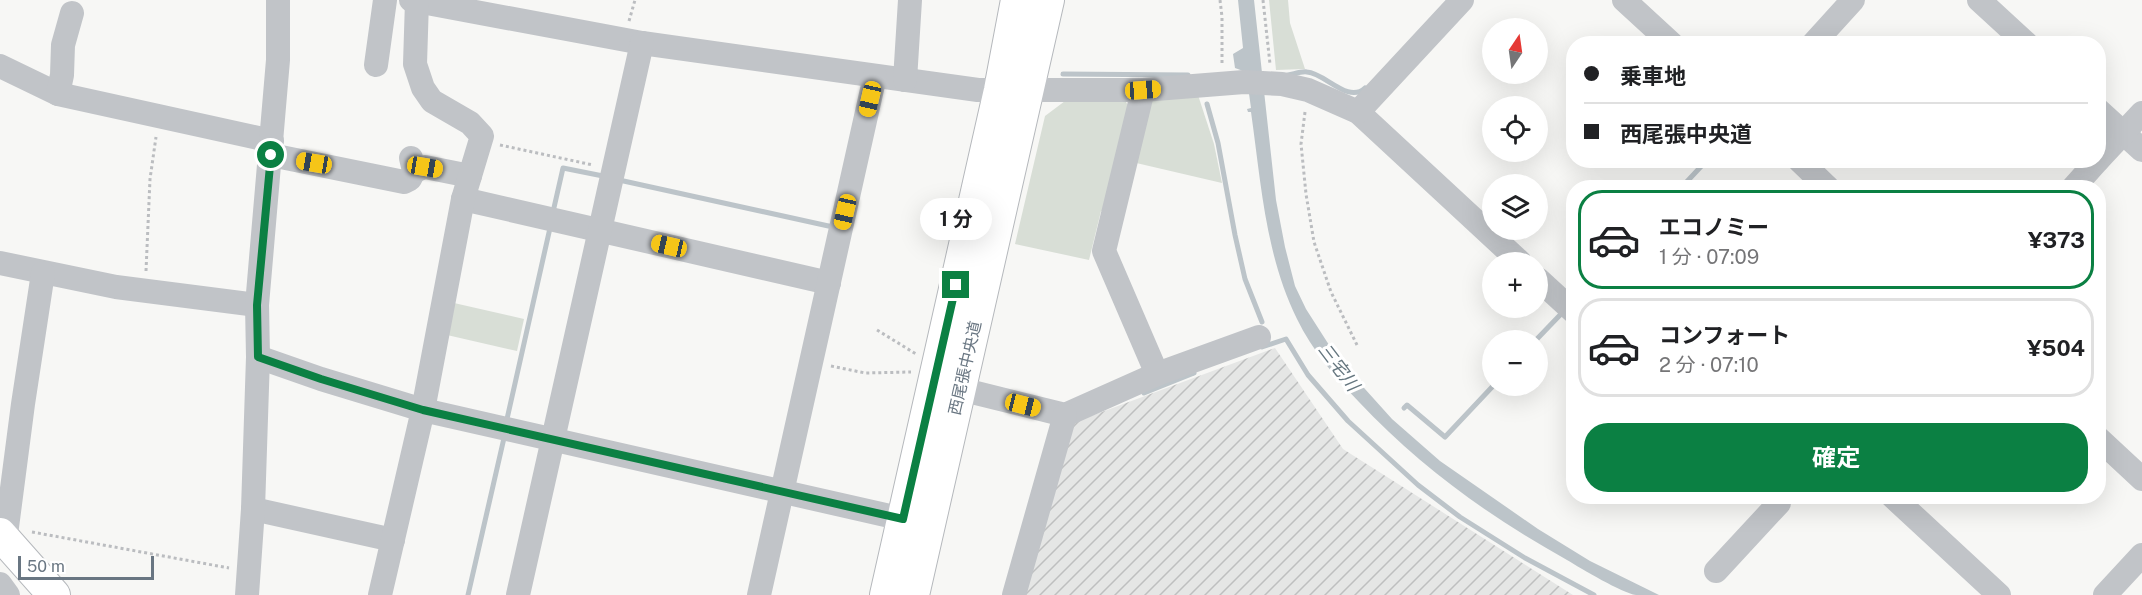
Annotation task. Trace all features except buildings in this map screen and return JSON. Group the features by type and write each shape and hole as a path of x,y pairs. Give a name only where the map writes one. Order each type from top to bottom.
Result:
{"main road":[{"name":"西尾張中央道","path":"1014,90 1017,0"},
{"name":"西尾張中央道","path":"913,595 948,380 1014,90 1048,0"},
{"name":"西尾張中央道","path":"886,595 903,519 948,380"},
{"path":"3,533 54,595"}],"street":[{"path":"248,583 258,357 257,305 272,148 278,60 278,0"},
{"path":"376,65 385,0"},
{"path":"759,595 840,235 891,78 910,0"},
{"path":"1358,112 1462,0"},
{"path":"1624,0 1663,36"},
{"path":"1820,36 1853,0"},
{"path":"1979,0 2017,36"},
{"path":"380,595 423,410 463,199 482,136 470,123 432,101 423,88 415,64 414,1 446,3 642,43 978,90 1143,90 1232,83 1271,83 1308,90 1358,112 1509,252"},
{"path":"58,94 62,75 53,43 72,13"},
{"path":"518,595 642,43"},
{"path":"0,66 58,94 159,117 404,182 411,179 413,165 470,176"},
{"path":"1143,90 1104,251 1157,374"},
{"path":"2106,152 2142,114"},
{"path":"2106,117 2142,150"},
{"path":"1807,168 1819,180"},
{"path":"2080,180 2091,168"},
{"path":"463,199 829,284"},
{"path":"0,263 145,291 257,305"},
{"path":"3,533 11,403 43,273"},
{"path":"1548,288 1566,305"},
{"path":"948,380 1065,415 1157,374 1259,337"},
{"path":"258,357 423,410 903,519"},
{"path":"1014,595 1065,415"},
{"path":"2106,445 2142,479"},
{"path":"1716,571 1775,504"},
{"path":"1901,504 1999,595"},
{"path":"253,509 393,540"},
{"path":"2104,595 2142,555"},
{"path":"0,584 8,595"}],"path":[{"path":"1220,0 1232,83"},
{"path":"1263,0 1271,83"},
{"path":"1308,90 1301,144 1314,242 1330,292 1358,346"},
{"path":"145,291 150,179 159,117"},
{"path":"480,141 614,170"},
{"path":"877,330 925,360 948,380"},
{"path":"811,362 865,373 948,380"},
{"path":"3,533 248,583"}],"shaded area":[{"path":"1269,0 1288,0 1290,23 1305,69 1276,70"},
{"path":"1198,95 1214,144 1222,183 1132,162 1154,96"},
{"path":"1123,97 1131,111 1108,212 1101,211 1089,260 1015,244 1045,116 1069,98"},
{"path":"454,303 524,319 517,351 447,335"},
{"path":"1275,348 1343,449 1573,595 1024,595 1072,423"}],"water":[{"name":"三宅川","path":"1238,0 1254,0 1276,200 1295,286 1306,309 1338,359 1392,419 1440,461 1538,529 1590,561 1659,595 1636,595 1592,575 1511,527 1457,489 1406,448 1382,425 1341,383 1317,352 1297,319 1286,294 1271,243 1251,112 1247,109 1251,108 1246,72 1235,68 1233,54 1243,48"}],"waterway":[{"path":"1288,75 1307,72 1351,92 1358,92 1365,88"},
{"path":"1063,74 1188,75"},
{"path":"1207,104 1218,143 1245,279 1262,322"},
{"path":"553,212 563,168 603,176"},
{"path":"1688,180 1700,168"},
{"path":"619,180 833,227"},
{"path":"507,419 550,228"},
{"path":"1546,330 1561,314"},
{"path":"1262,347 1286,339 1308,375 1348,421 1418,485 1460,517 1525,558 1594,595"},
{"path":"1144,393 1194,373"},
{"path":"1404,408 1407,405 1445,437 1484,396"},
{"path":"468,595 504,438"}],"route":[{"path":"271,155 257,305 258,357 423,410 903,519 956,285"}]}
